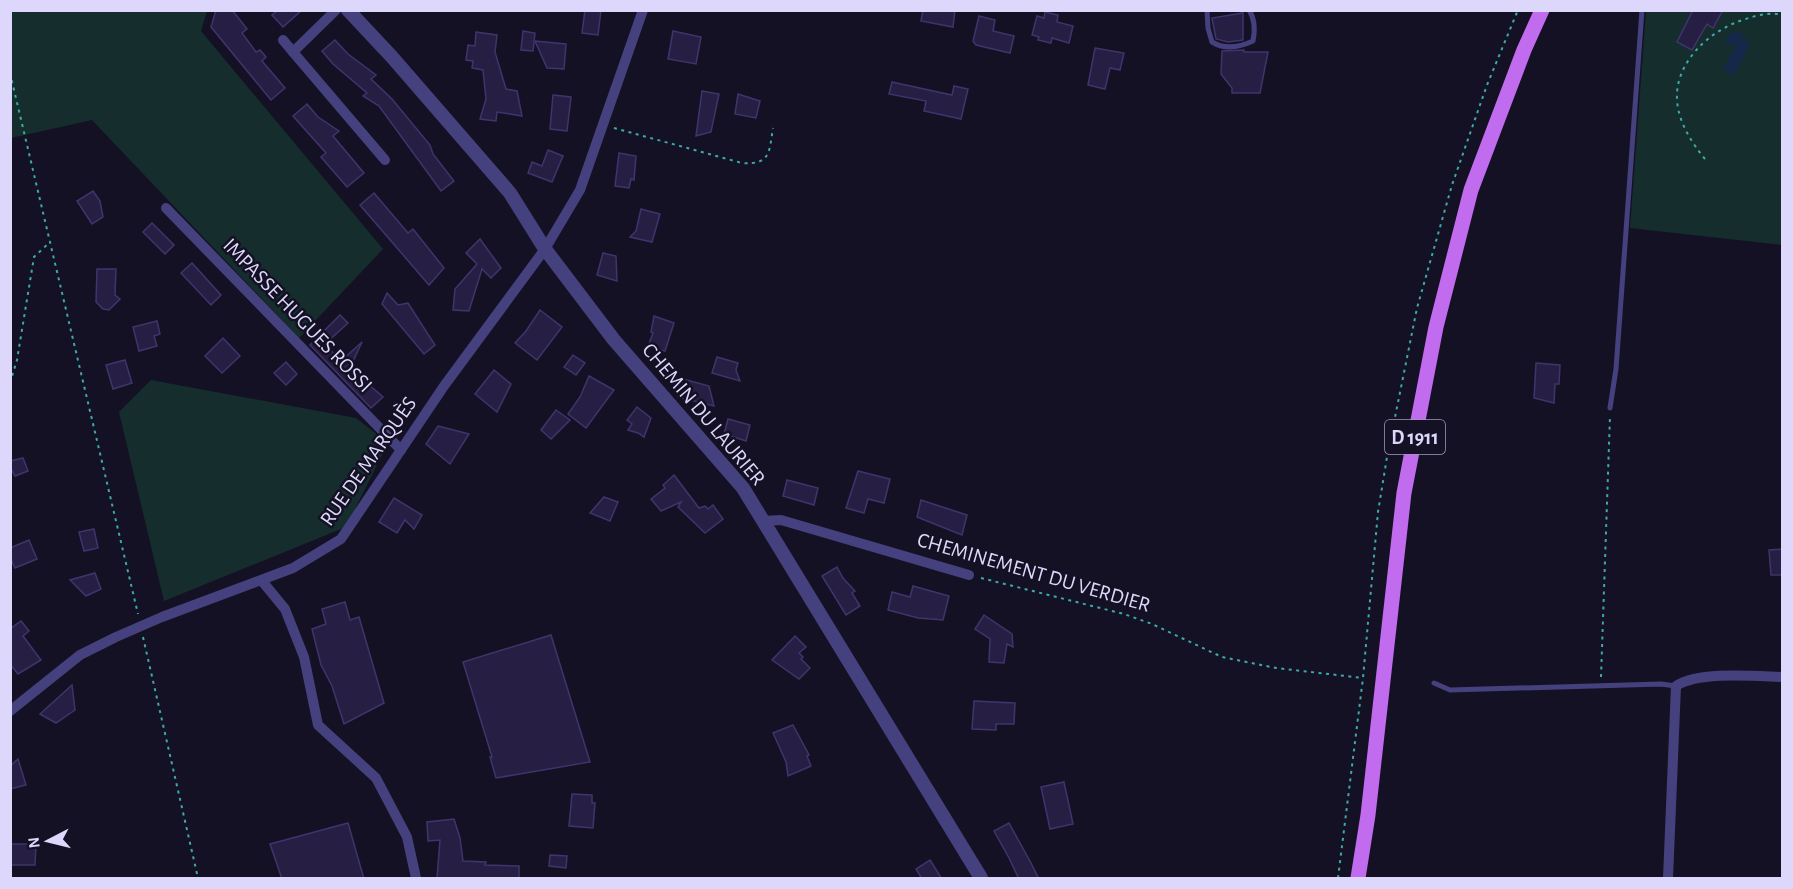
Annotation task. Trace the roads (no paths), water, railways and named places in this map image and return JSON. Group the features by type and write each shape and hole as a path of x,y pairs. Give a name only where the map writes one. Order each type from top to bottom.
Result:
{"main road":[{"name":"D 1911","path":"1358,879 1368,815 1404,493 1436,327 1471,190 1524,50 1542,10"}],"street":[{"path":"293,52 336,10"},
{"name":"CHEMIN DU LAURIER","path":"348,10 392,57 510,194 545,249 614,340 743,488 981,879"},
{"name":"RUE DE MARQUÈS","path":"10,711 80,655 141,626 293,568 341,539 444,386 545,249 580,190 643,10"},
{"path":"283,40 385,160"},
{"name":"IMPASSE HUGUES ROSSI","path":"166,208 401,450"},
{"name":"CHEMINEMENT DU VERDIER","path":"763,521 781,520 969,574"},
{"path":"262,581 285,609 304,657 318,725 376,778 407,837 416,879"},
{"path":"1668,879 1676,686 1692,679 1738,676 1782,677"}],"lane":[{"path":"1208,10 1208,28 1212,42 1227,47 1253,41 1255,31 1249,10"},
{"path":"1610,408 1620,310 1642,10"},
{"path":"1434,683 1450,690 1661,684 1676,686"}],"water":[{"path":"1743,32 1741,38 1751,43 1734,75 1723,69 1736,45 1725,42 1730,33"}]}
